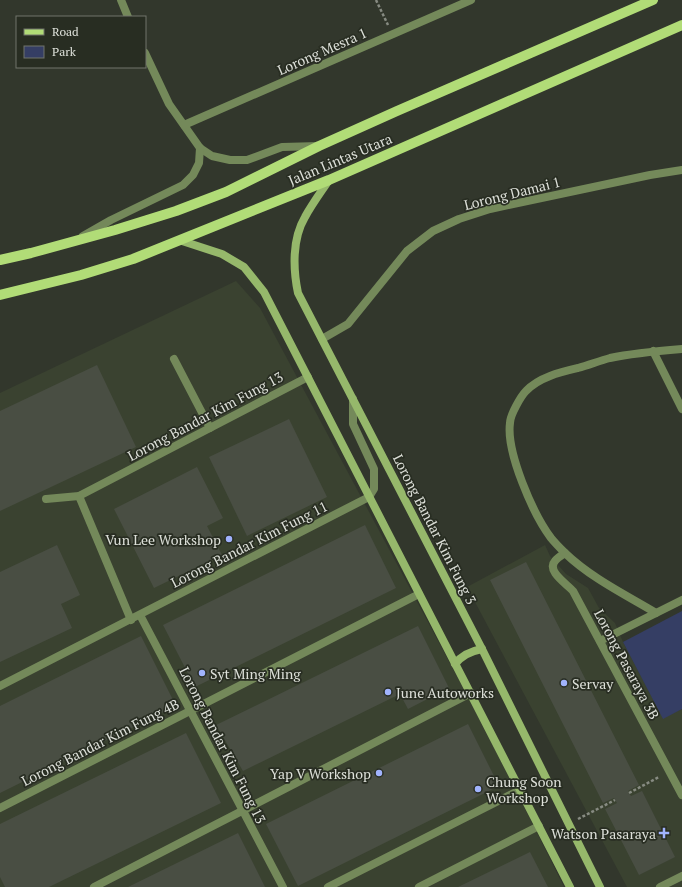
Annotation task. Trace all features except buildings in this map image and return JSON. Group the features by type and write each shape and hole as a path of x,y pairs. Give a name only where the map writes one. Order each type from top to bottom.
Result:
{"main road":[{"name":"Jalan Lintas Utara","path":"0,260 32,254 74,242 176,210 226,192 319,146 653,0"},
{"name":"Jalan Lintas Utara","path":"0,294 96,270 133,259 329,180 682,25"},
{"name":"Lorong Bandar Kim Fung 3","path":"329,180 304,218 298,232 294,266 298,293 482,649 600,887"},
{"path":"179,240 222,254 244,267 264,292 570,887"},
{"path":"455,664 468,652 482,649"}],"street":[{"path":"120,0 128,16"},
{"name":"Lorong Mesra 1","path":"184,125 471,0"},
{"path":"146,55 169,104 200,148 212,156 230,160 247,160 282,147 319,146"},
{"path":"74,242 111,220 183,185 192,175 199,163 200,148"},
{"name":"Lorong Damai 1","path":"322,339 348,324 407,251 433,231 459,219 490,209 650,175 682,170"},
{"path":"656,613 576,563 551,538 541,522 519,474 510,446 510,422 526,390 540,381 557,374 610,358 653,351 682,349"},
{"path":"653,351 679,397 682,409"},
{"path":"174,359 210,428"},
{"name":"Lorong Bandar Kim Fung 13","path":"46,499 79,496 308,377"},
{"path":"353,399 353,424 374,469 374,489 370,497"},
{"path":"79,496 131,620"},
{"name":"Lorong Bandar Kim Fung 11","path":"0,686 370,497"},
{"name":"Lorong Pasaraya 3B","path":"565,553 555,560 553,570 573,591 681,790"},
{"name":"Lorong Bandar Kim Fung 4B","path":"0,808 419,594"},
{"path":"600,641 682,600"},
{"name":"Lorong Bandar Kim Fung 13","path":"140,615 283,887"},
{"path":"94,887 470,693"},
{"path":"328,887 520,790"},
{"path":"419,887 539,826"},
{"path":"660,887 682,876"}],"path":[{"path":"376,0 392,34"},
{"path":"629,793 670,772"},
{"path":"569,824 615,800"}],"shaded area":[{"path":"236,281 260,308 490,738 564,887 0,887 0,393"},
{"path":"545,545 550,556 566,574 588,588 599,608 615,623 623,642 663,718 682,709 682,887 627,887 467,587"}],"green space":[{"path":"682,611 682,709 663,719 623,642"}],"place":[{"name":"Vun Lee Workshop","path":"229,539"},
{"name":"Syt Ming Ming","path":"202,673"},
{"name":"Servay","path":"564,683"},
{"name":"June Autoworks","path":"388,692"},
{"name":"Yap V Workshop","path":"379,773"},
{"name":"Chung Soon Workshop","path":"478,789"},
{"name":"Watson Pasaraya","path":"664,833"}]}
